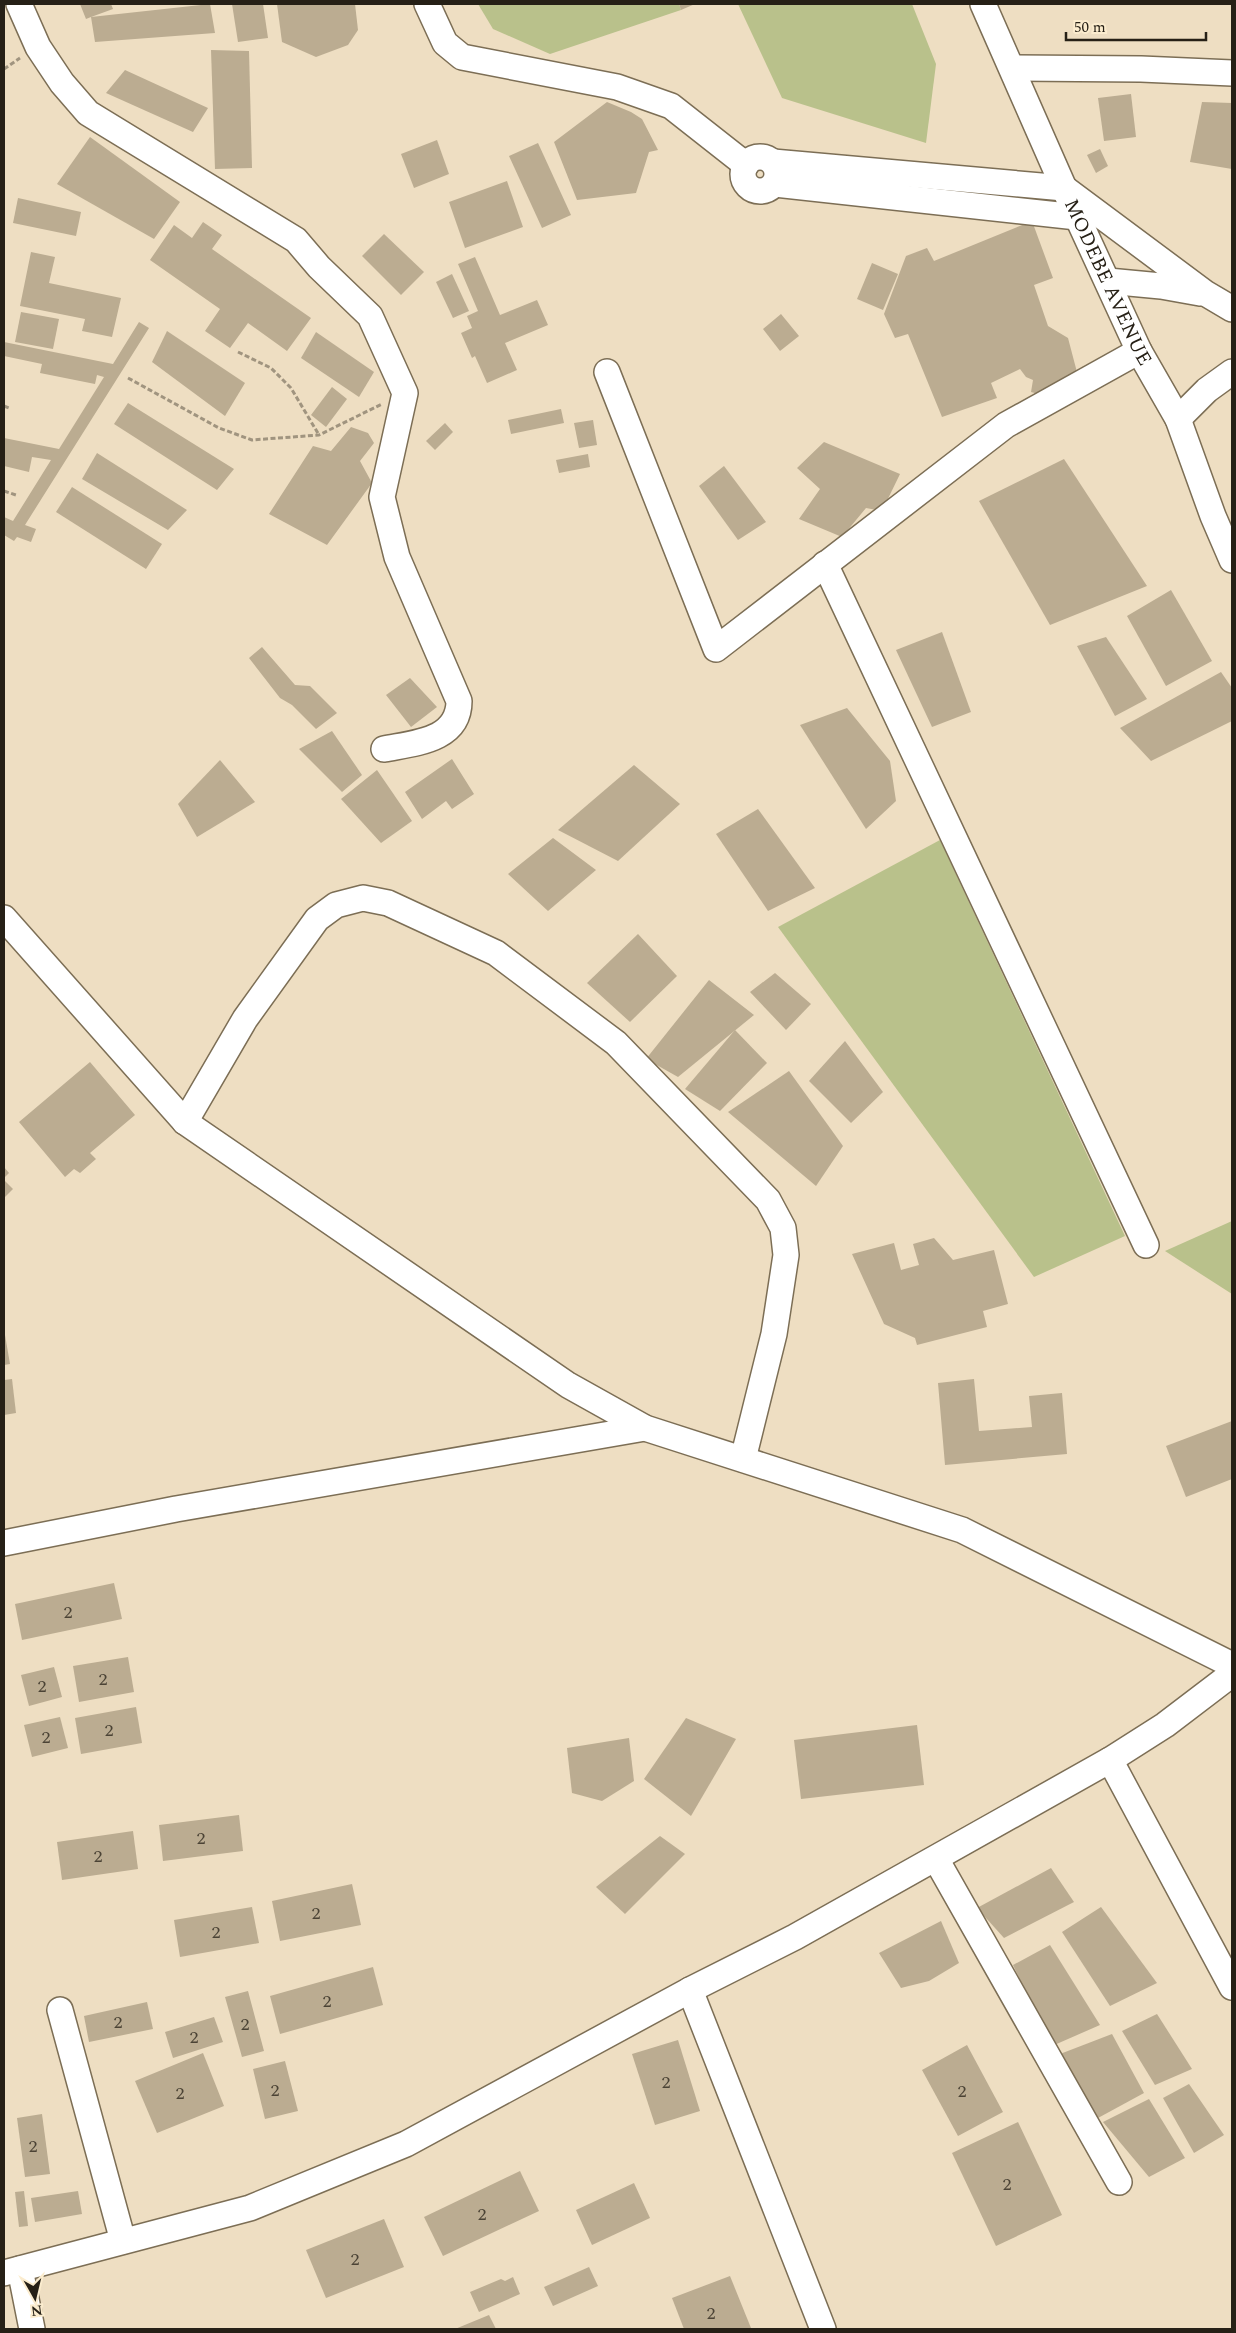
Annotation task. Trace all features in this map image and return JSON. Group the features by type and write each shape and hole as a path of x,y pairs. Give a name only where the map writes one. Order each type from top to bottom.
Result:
{"street":[{"path":"19,4 38,47 62,83 88,113 296,240 319,268 370,316 405,393 382,497 397,557 459,701 459,713 453,724 435,737 384,749"},
{"path":"427,4 445,43 462,57 617,87 671,106 746,165 758,157 766,158 774,173"},
{"name":"MODEBE AVENUE","path":"983,4 1077,217 1139,351 1178,419 1213,516 1232,560"},
{"path":"1012,68 1141,69 1232,73"},
{"path":"774,173 1064,188 1205,294 1232,309"},
{"path":"774,173 1077,217"},
{"path":"1108,281 1161,286 1205,294"},
{"path":"607,372 716,649 1006,425 1139,351"},
{"path":"1178,419 1207,390 1232,372"},
{"path":"825,564 1146,1245"},
{"path":"185,1122 245,1019 316,919 336,905 362,898 388,903 496,953 616,1042 768,1200 784,1228 786,1255 774,1334 743,1459"},
{"path":"4,918 185,1122 568,1385 646,1428 962,1530 1232,1664"},
{"path":"4,1542 186,1507 646,1428"},
{"path":"32,2329 12,2271 250,2208 406,2144 690,1990 795,1937 1110,1760 1165,1725 1232,1674"},
{"path":"1110,1760 1232,1987"},
{"path":"936,1859 1119,2182"},
{"path":"690,1990 823,2329"},
{"path":"60,2010 123,2241"}],"path":[{"path":"238,352 270,368 291,388 319,435"},
{"path":"128,378 220,428 252,440 319,435 405,393"},
{"path":"4,406 9,408"},
{"path":"4,492 16,495"}],"green space":[{"path":"478,4 679,4 681,10 550,54 493,29"},
{"path":"738,4 912,4 936,64 926,143 782,98"},
{"path":"940,840 1125,1236 1034,1277 778,927"},
{"path":"1232,1221 1232,1294 1165,1251"}],"building":[{"path":"80,4 111,4 113,9 86,19"},
{"path":"210,4 215,33 95,42 91,17"},
{"path":"232,4 263,4 268,38 238,42"},
{"path":"277,4 355,4 358,30 348,45 316,57 282,42"},
{"path":"679,4 695,4 681,10"},
{"path":"211,50 249,51 252,168 215,169"},
{"path":"125,70 208,108 193,132 106,93"},
{"path":"1131,94 1136,137 1104,141 1098,98"},
{"path":"607,102 642,119 658,150 649,152 636,193 577,200 554,142"},
{"path":"1202,102 1232,103 1232,169 1190,162"},
{"path":"90,137 180,202 154,239 57,184"},
{"path":"437,140 449,174 414,188 401,154"},
{"path":"538,143 571,215 542,228 509,156"},
{"path":"1100,149 1108,166 1096,173 1087,155"},
{"path":"507,181 523,227 465,248 449,202"},
{"path":"18,198 81,212 76,236 13,223"},
{"path":"1032,221 1053,278 1034,285 1048,326 1068,338 1078,376 1042,395 1031,392 1033,380 1026,377 1020,369 991,383 997,398 942,417 908,334 895,338 884,314 906,256 927,248 934,261"},
{"path":"203,222 222,235 212,249 311,318 287,351 248,323 230,348 205,331 220,309 150,260 174,225 192,238"},
{"path":"384,234 424,272 401,295 362,256"},
{"path":"31,252 55,257 49,283 121,298 112,337 82,331 85,319 20,306"},
{"path":"475,257 500,315 537,300 548,325 505,343 517,370 487,383 475,356 472,358 461,333 472,328 467,316 478,311 458,264"},
{"path":"872,263 898,274 883,310 857,299"},
{"path":"452,274 469,311 453,318 436,282"},
{"path":"21,312 59,319 53,349 15,342"},
{"path":"781,314 799,336 780,351 763,329"},
{"path":"139,322 149,328 25,525 36,529 31,542 17,537 14,541 4,535 4,517 13,521 51,460 32,457 29,472 4,466 4,438 59,449 104,377 97,375 95,384 40,373 42,364 4,356 4,342 113,364"},
{"path":"167,331 245,383 225,416 152,362"},
{"path":"316,332 374,372 359,397 301,358"},
{"path":"332,387 347,399 326,427 311,415"},
{"path":"128,403 234,469 217,490 114,424"},
{"path":"561,409 564,423 511,434 508,420"},
{"path":"593,420 597,445 579,448 574,423"},
{"path":"445,423 453,432 435,450 426,441"},
{"path":"351,427 368,433 374,443 360,461 372,483 327,545 269,514 313,446 331,451"},
{"path":"824,442 900,474 882,511 866,508 842,537 799,519 820,489 797,468"},
{"path":"97,453 187,510 168,530 82,479"},
{"path":"588,454 590,467 559,473 556,460"},
{"path":"1064,459 1147,586 1050,625 979,501"},
{"path":"724,466 766,522 738,540 699,486"},
{"path":"72,487 162,544 146,569 56,512"},
{"path":"1171,590 1212,661 1166,686 1127,616"},
{"path":"942,632 971,712 932,727 896,650"},
{"path":"1106,637 1147,699 1115,716 1077,646"},
{"path":"262,647 295,685 310,686 337,713 316,729 292,705 280,698 249,658"},
{"path":"1221,672 1232,688 1232,721 1151,761 1120,728"},
{"path":"410,678 437,707 411,727 386,695"},
{"path":"847,708 890,761 896,801 866,829 800,725"},
{"path":"332,731 362,775 342,792 299,749"},
{"path":"452,759 474,794 452,809 446,801 422,819 405,792"},
{"path":"220,760 255,802 197,837 178,804"},
{"path":"634,765 680,804 618,861 558,830"},
{"path":"377,770 412,821 381,843 341,799"},
{"path":"758,809 815,888 768,911 716,834"},
{"path":"553,838 596,870 548,911 508,874"},
{"path":"638,934 677,976 630,1022 587,983"},
{"path":"775,973 811,1004 786,1030 750,992"},
{"path":"709,980 754,1015 678,1077 646,1059"},
{"path":"735,1030 767,1063 720,1111 685,1089"},
{"path":"845,1041 883,1092 851,1123 809,1081"},
{"path":"90,1062 135,1115 90,1153 96,1159 80,1173 74,1169 65,1177 19,1122"},
{"path":"789,1071 843,1146 816,1186 728,1112"},
{"path":"4,1167 9,1173 4,1178"},
{"path":"4,1180 13,1189 4,1198"},
{"path":"934,1238 953,1260 994,1250 1008,1304 983,1311 987,1327 917,1345 915,1338 884,1324 852,1254 894,1243 901,1270 919,1265 913,1244"},
{"path":"4,1329 10,1364 4,1365"},
{"path":"12,1379 16,1413 4,1415 4,1380"},
{"path":"974,1379 979,1431 1032,1427 1029,1396 1062,1393 1067,1454 945,1465 938,1383"},
{"path":"1232,1421 1232,1479 1186,1497 1166,1446"},
{"path":"114,1583 122,1619 22,1640 15,1604"},
{"path":"128,1657 134,1692 79,1702 73,1666"},
{"path":"54,1667 62,1697 29,1706 21,1675"},
{"path":"136,1707 142,1743 81,1754 75,1718"},
{"path":"60,1717 68,1748 32,1757 24,1725"},
{"path":"686,1718 736,1739 691,1816 644,1779"},
{"path":"917,1725 924,1785 801,1799 794,1740"},
{"path":"629,1738 634,1781 602,1801 572,1793 567,1748"},
{"path":"239,1815 243,1851 163,1861 159,1825"},
{"path":"133,1831 138,1869 62,1880 57,1842"},
{"path":"660,1836 685,1854 625,1914 596,1887"},
{"path":"1051,1868 1074,1902 1004,1938 977,1908"},
{"path":"352,1884 361,1925 280,1941 272,1901"},
{"path":"252,1907 259,1943 180,1957 174,1920"},
{"path":"1101,1907 1157,1983 1110,2006 1062,1932"},
{"path":"941,1921 959,1963 929,1981 901,1988 879,1953"},
{"path":"1050,1945 1100,2025 1052,2046 1013,1965"},
{"path":"373,1967 383,2005 280,2034 270,1996"},
{"path":"248,1991 264,2051 242,2057 225,1997"},
{"path":"147,2002 153,2029 89,2042 84,2016"},
{"path":"1157,2014 1192,2069 1155,2085 1122,2031"},
{"path":"214,2017 223,2042 173,2058 165,2032"},
{"path":"1112,2034 1144,2093 1098,2118 1060,2054"},
{"path":"678,2040 700,2111 655,2125 632,2054"},
{"path":"967,2045 1003,2112 958,2136 922,2070"},
{"path":"203,2053 224,2106 157,2133 135,2081"},
{"path":"285,2061 298,2111 265,2119 253,2069"},
{"path":"1189,2084 1224,2135 1194,2153 1163,2098"},
{"path":"1149,2099 1185,2158 1149,2177 1103,2122"},
{"path":"42,2114 50,2174 25,2177 17,2118"},
{"path":"1018,2122 1062,2215 996,2246 952,2153"},
{"path":"520,2171 539,2211 443,2256 424,2217"},
{"path":"634,2183 650,2218 592,2245 576,2210"},
{"path":"24,2191 28,2226 19,2227 15,2192"},
{"path":"78,2191 82,2214 35,2222 31,2198"},
{"path":"384,2219 404,2267 326,2298 306,2250"},
{"path":"589,2267 598,2286 553,2306 544,2287"},
{"path":"730,2276 751,2328 684,2329 672,2298"},
{"path":"513,2277 520,2294 479,2312 470,2292 501,2279 505,2281"},
{"path":"489,2315 496,2329 455,2329"}]}
